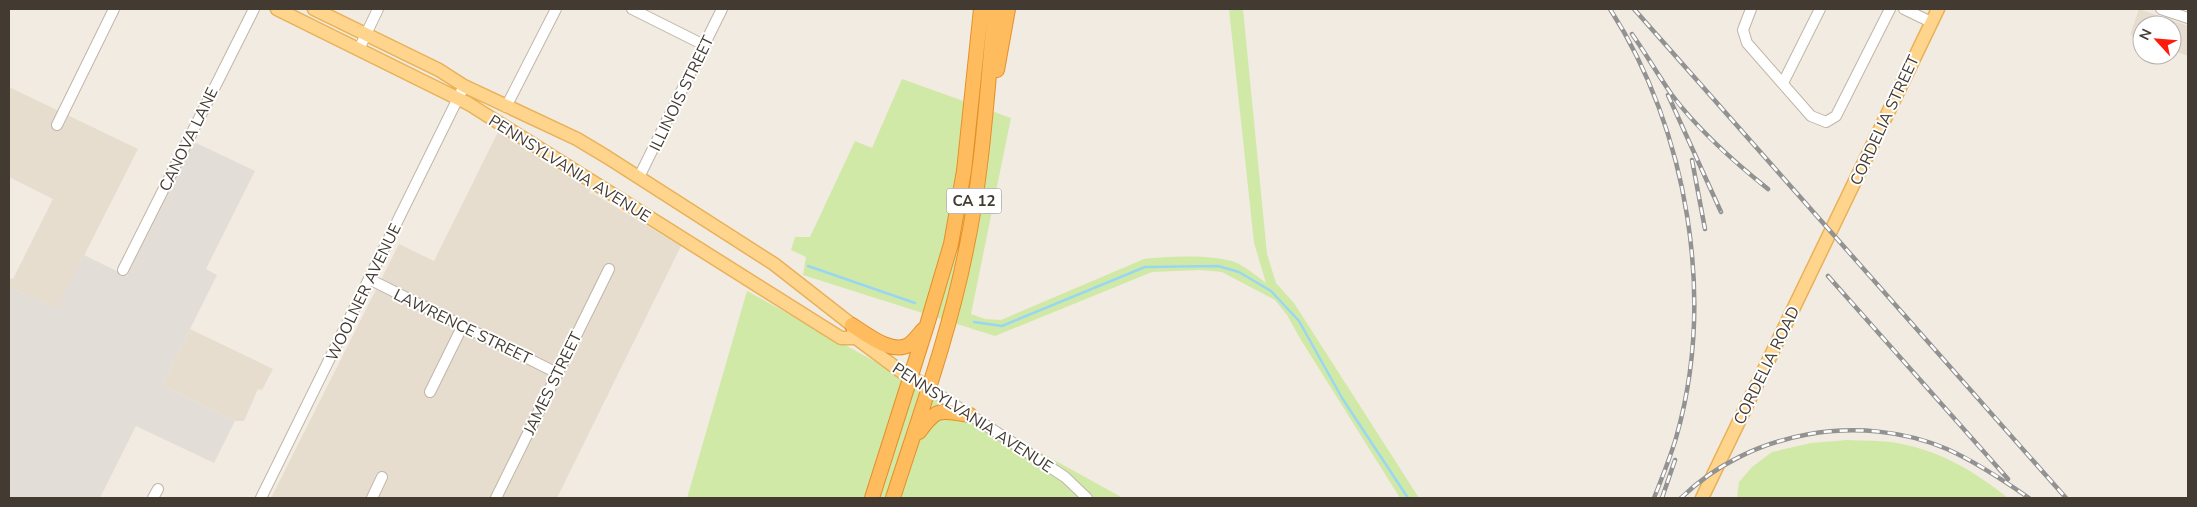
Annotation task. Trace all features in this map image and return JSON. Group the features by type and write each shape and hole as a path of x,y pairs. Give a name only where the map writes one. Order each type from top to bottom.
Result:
{"highway":[{"name":"CA 12","path":"872,498 928,325 957,216 965,162 981,9"},
{"name":"CA 12","path":"893,498 955,299 966,250 972,217 985,109 995,9"},
{"path":"985,109 996,78 1008,9"},
{"path":"854,332 900,348 909,345 928,325"},
{"path":"911,443 931,415 947,412 970,415"}],"main road":[{"name":"PENNSYLVANIA AVENUE","path":"277,9 458,99 841,338 854,332"},
{"name":"PENNSYLVANIA AVENUE","path":"314,9 439,70 464,86 506,107 577,139 639,177 774,264 911,378 928,388"},
{"name":"CORDELIA STREET","path":"1831,232 1930,22 1938,9"},
{"name":"CORDELIA ROAD","path":"1702,498 1831,232"}],"street":[{"path":"56,125 114,9"},
{"name":"CANOVA LANE","path":"123,270 254,9"},
{"path":"358,49 378,9"},
{"path":"506,107 556,9"},
{"path":"632,9 704,45"},
{"name":"ILLINOIS STREET","path":"639,177 722,9"},
{"path":"1751,9 1746,19 1743,35 1747,43 1811,116 1820,121 1832,120 1842,105 1890,9"},
{"path":"1783,83 1820,9"},
{"path":"1904,9 1930,22"},
{"path":"2161,9 2188,18"},
{"name":"WOOLNER AVENUE","path":"261,498 464,86"},
{"name":"JAMES STREET","path":"496,498 609,269"},
{"name":"LAWRENCE STREET","path":"369,279 463,324 558,373"},
{"path":"430,392 463,324"},
{"name":"PENNSYLVANIA AVENUE","path":"928,388 1065,477 1087,498"},
{"path":"372,498 382,477"}],"shaded area":[{"path":"2139,9 2156,15 2137,15"},
{"path":"2182,24 2188,26 2188,56 2182,54"},
{"path":"9,87 138,149 57,309 9,287 9,278 13,279 53,199 9,177"},
{"path":"498,132 590,190 589,194 592,193 681,246 557,498 271,498 399,244 434,261"},
{"path":"192,141 255,171 206,269 217,275 162,385 235,421 214,463 136,426 100,498 9,498 9,287 57,309 84,255 127,276"},
{"path":"190,329 273,369 262,390 258,389 244,421 235,421 162,385"}],"green space":[{"path":"1229,9 1243,9 1267,254 1276,283 1294,303 1419,498 1400,498 1287,315 1275,300 1222,272 1200,270 1152,272 995,336 803,275 806,257 791,250 795,237 810,237 855,141 872,148 902,79 1011,118 971,314 985,319 1001,320 1144,259 1153,258 1191,256 1228,260 1244,267 1266,283 1254,243"},
{"path":"747,291 1123,498 687,498"},
{"path":"1847,440 1891,442 1928,451 1970,471 2008,498 1737,498 1739,482 1752,467 1772,452 1811,443"}],"waterway":[{"path":"808,266 915,303"},
{"path":"974,322 1002,326 1145,267 1218,266 1239,272 1271,291 1299,321 1342,398 1408,498"}],"railway":[{"path":"1610,9 1637,56 1659,108 1676,161 1687,217 1693,273 1694,329 1688,385 1676,438 1654,498"},
{"path":"1634,9 2066,498"},
{"path":"1632,34 1672,95 1693,121 1729,156 1768,189"},
{"path":"1668,95 1721,212"},
{"path":"1692,160 1705,229"},
{"path":"1828,276 2008,479"},
{"path":"1681,498 1709,475 1739,457 1773,443 1807,434 1843,431 1878,432 1913,438 1947,449 1979,465 2029,498"},
{"path":"1662,498 1675,460"}]}
